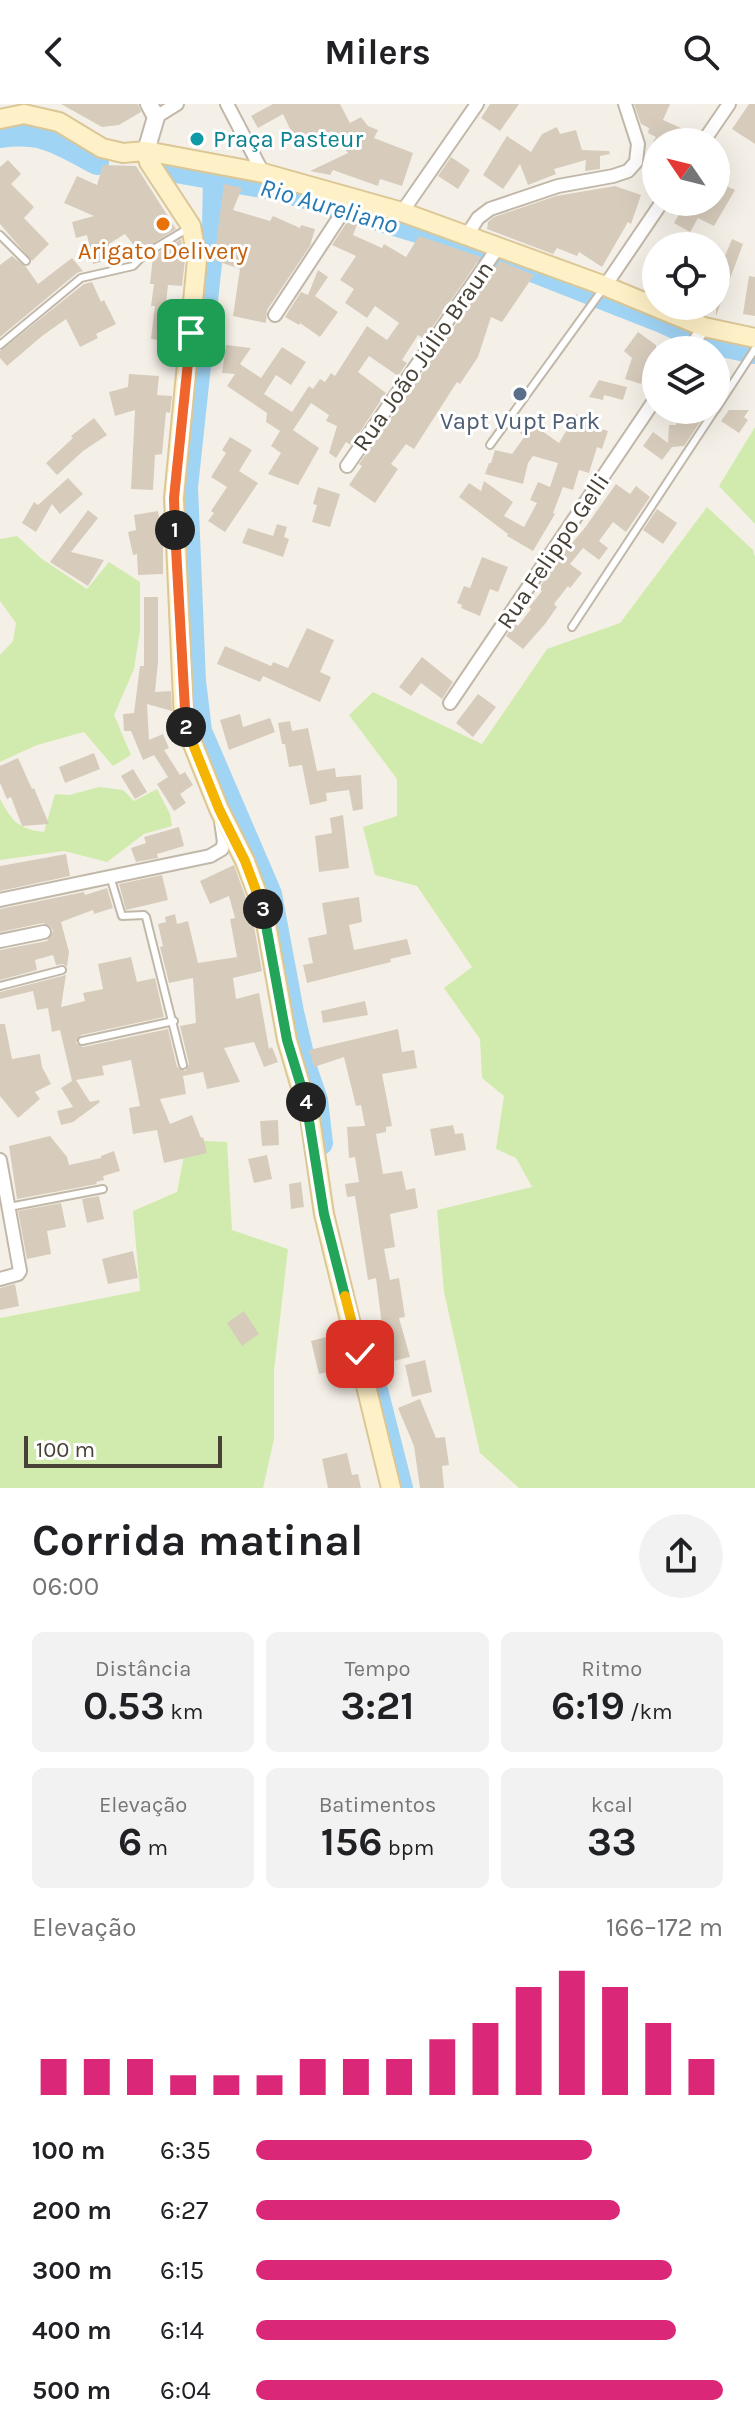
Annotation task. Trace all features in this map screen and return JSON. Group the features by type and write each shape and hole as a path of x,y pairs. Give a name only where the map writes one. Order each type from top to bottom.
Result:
{"main road":[{"path":"0,119 25,109 59,122 102,148 123,153 146,151 263,173 402,212 605,286 704,327 755,338"},
{"path":"146,151 149,162 191,226 197,260 174,498 184,722 264,912 287,1040 309,1115 324,1214 391,1488"}],"street":[{"path":"146,151 152,110 177,104"},
{"path":"227,104 263,173"},
{"path":"402,212 477,104"},
{"path":"467,235 478,218 490,209 558,186 628,171 636,162 638,144 625,104"},
{"path":"713,128 729,104"},
{"path":"275,315 352,198"},
{"path":"605,286 652,216"},
{"name":"Rua João Júlio Braun","path":"347,466 499,246"},
{"path":"698,336 704,327"},
{"name":"Rua Felippo Gelli","path":"450,703 642,419"},
{"path":"0,900 217,854 224,842 219,809"},
{"path":"0,941 44,932"},
{"path":"0,1160 20,1271 0,1279"}],"lane":[{"path":"0,345 81,278 133,266 145,254 191,226"},
{"path":"0,235 26,261"},
{"path":"490,445 605,286"},
{"path":"730,388 755,349"},
{"path":"572,627 706,424"},
{"path":"110,876 122,916 142,914 146,917 183,1065"},
{"path":"0,986 62,970"},
{"path":"82,1041 174,1021"},
{"path":"5,1200 103,1189"}],"green space":[{"path":"755,427 755,524 719,486"},
{"path":"707,507 753,550 755,557 755,1488 519,1488 480,1453 444,1292 437,1210 532,1187 516,1158 496,1149 504,1096 482,1078 480,1039 444,988 472,967 417,886 375,875 363,827 397,816 397,779 349,715 373,692 482,744 547,649 620,623"},
{"path":"17,536 42,559 87,589 109,562 140,582 140,630 134,669 114,715 131,755 113,766 84,732 37,745 0,762 0,655 13,641 16,623 0,601 0,539"},
{"path":"99,787 123,790 134,801 157,789 170,814 172,826 144,834 107,862 64,851 0,860 0,799 17,823 44,832 55,794 69,795"},
{"path":"187,1140 227,1142 232,1230 288,1249 274,1371 274,1439 263,1488 0,1488 0,1318 140,1291 133,1211 177,1192"}],"building":[{"path":"61,104 138,104 141,112 119,125 102,127"},
{"path":"273,104 340,104 350,123 361,117 368,126 378,130 374,138 413,153 402,186 380,179 378,186 333,170 330,175 310,171 348,153 332,131 299,148 283,114 258,128 251,116"},
{"path":"490,104 519,104 500,131 481,118"},
{"path":"634,104 670,104 663,120 681,128 649,128 641,124"},
{"path":"749,104 755,104 755,144 732,129"},
{"path":"557,127 560,134 576,130 582,150 609,151 610,154 600,156 600,169 585,171 586,160 554,169 556,174 528,185 520,164 503,189 483,175 507,136 531,152 542,134"},
{"path":"451,157 470,170 458,189 438,176"},
{"path":"8,160 21,174 11,184 34,207 24,218 49,244 32,261 0,224 0,167"},
{"path":"103,165 136,166 176,229 139,252 125,234 109,244 112,259 93,264 87,235 76,238 72,222 94,216 64,203 77,176 97,185"},
{"path":"224,184 242,188 233,210 270,221 273,216 300,228 301,225 315,229 310,246 267,310 266,323 233,316 240,269 214,260"},
{"path":"615,186 641,195 631,224 628,222 602,267 579,252 577,256 557,248 553,254 487,229 488,222 494,217 556,196"},
{"path":"678,216 720,216 714,226 698,218 690,232 674,223"},
{"path":"349,219 358,222 353,235 382,248 384,244 406,257 419,236 481,257 424,339 418,335 402,360 407,363 398,376 369,356 358,372 386,393 351,445 346,442 336,458 329,453 337,426 326,421 329,415 311,403 293,430 319,448 298,485 268,474 281,453 271,446 280,431 266,422 267,413 227,386 235,374 222,373 226,345 251,348 240,364 261,378 282,347 306,362 291,385 276,375 264,394 292,412 309,386 313,389 320,379 325,382 331,373 335,376 367,326 387,340 399,323 375,306 367,318 345,303 354,289 340,280 356,256 332,245"},
{"path":"181,239 185,260 182,286 168,285 164,322 174,323 172,342 151,339 155,306 151,306 154,284 150,284 153,256"},
{"path":"732,239 743,244 730,279"},
{"path":"12,256 26,267 38,284 72,258 83,271 0,337 0,265"},
{"path":"500,261 534,275 502,322 491,317 478,357 460,384 457,382 414,449 406,444 391,464 398,469 375,503 349,485 362,466 359,464"},
{"path":"318,270 328,277 315,296 338,312 320,337 285,317 301,292 308,295"},
{"path":"749,276 755,277 755,316 743,314"},
{"path":"92,282 116,324 80,347 66,319 7,366 0,358 0,351 84,284"},
{"path":"638,332 644,336 641,384 625,379 632,358 624,351"},
{"path":"129,374 159,376 157,395 172,396 170,413 166,412 162,454 155,455 153,490 131,489 135,410 115,416 109,392 128,387"},
{"path":"599,380 627,387 623,400 604,395 603,400 589,397"},
{"path":"730,410 749,410 744,417 748,420 739,433 726,424 730,424"},
{"path":"576,414 589,418 587,424 608,431 602,449 597,447 589,473 579,470 573,490 563,487 555,514 533,551 507,536 459,497 469,483 481,491 484,481 513,502 504,516 524,527 537,503 530,500 538,482 550,487 558,463 533,456 523,484 485,474 489,463 495,450 512,454 525,436 520,433 528,421 559,443"},
{"path":"94,418 107,435 83,451 57,475 46,463 73,438 71,436"},
{"path":"699,424 684,446 672,447 662,460 643,446 653,432 668,443 669,425"},
{"path":"230,437 252,450 239,471 258,483 225,532 208,521 227,487 211,477 226,453 222,450"},
{"path":"68,478 83,494 60,514 52,504 36,532 22,523 34,502 38,505"},
{"path":"616,484 630,494 636,486 650,497 626,532 613,522 599,541 608,548 599,560 583,548 570,564 582,573 554,604 557,607 523,649 506,636 531,609 529,607 542,591 539,588 570,542 584,529"},
{"path":"318,487 340,494 330,527 312,522"},
{"path":"657,509 677,523 663,544 643,530"},
{"path":"88,510 98,518 71,552 104,560 88,586 50,562"},
{"path":"158,511 163,527 163,574 138,575 137,554 133,555 128,532 136,530 134,515"},
{"path":"277,524 287,527 284,537 289,539 283,557 242,543 248,528 273,536"},
{"path":"482,557 508,567 498,592 490,589 480,616 457,603 464,586 470,588"},
{"path":"144,597 158,597 155,692 171,691 172,711 147,704 149,740 163,734 169,748 164,750 180,775 185,772 193,785 180,794 186,803 174,811 157,784 168,777 154,755 143,760 131,731 124,731 123,714 134,713 140,666 144,666"},
{"path":"307,628 334,640 320,672 331,677 320,702 263,676 260,682 217,664 225,646 271,666 273,662 288,668"},
{"path":"422,657 453,682 442,699 421,683 411,696 399,687"},
{"path":"478,694 496,707 473,737 456,723"},
{"path":"240,714 243,727 270,718 275,732 229,750 220,720"},
{"path":"290,721 292,731 308,728 317,771 335,768 336,777 361,775 363,809 353,811 349,790 326,793 327,801 310,805 302,765 289,767 285,744 282,744 278,723"},
{"path":"94,753 100,769 65,783 59,767"},
{"path":"18,758 49,824 22,826 11,797 7,799 0,783 0,766"},
{"path":"133,769 147,792 135,799 121,776"},
{"path":"343,815 349,868 319,872 315,836 332,833 330,818"},
{"path":"179,827 184,846 157,854 158,858 136,862 131,848 146,843 144,837"},
{"path":"66,854 70,876 0,891 0,866"},
{"path":"234,865 252,915 262,971 233,978 236,999 259,993 269,1049 272,1047 278,1062 264,1067 254,1042 224,1048 240,1082 207,1089 203,1072 183,1076 186,1094 160,1099 170,1124 192,1115 207,1153 164,1163 157,1130 133,1134 129,1108 140,1106 131,1060 102,1066 104,1075 76,1080 90,1102 100,1102 73,1122 61,1125 57,1111 73,1107 61,1088 72,1081 60,1030 52,1032 48,1008 37,1010 33,991 0,999 0,992 66,975 61,1007 85,1001 83,993 103,989 98,964 131,957 137,982 155,978 164,1017 81,1035 76,1043 83,1047 168,1029 177,1067 185,1071 189,1064 180,1026 196,1023 193,978 169,983 158,924 166,922 165,917 175,914 177,924 188,921 198,963 237,957 230,919 235,918 229,896 210,904 200,881"},
{"path":"162,875 168,900 126,910 119,884"},
{"path":"107,888 113,908 94,914 93,910 61,922 69,952 67,967 56,965 53,955 35,960 37,970 0,980 0,950 47,941 53,931 43,923 0,932 0,909 84,892 85,895"},
{"path":"359,897 362,922 349,925 354,950 407,939 411,954 307,983 303,965 313,963 308,938 327,934 322,903"},
{"path":"365,1001 368,1015 323,1023 321,1011"},
{"path":"0,1024 5,1024 12,1059 40,1054 42,1067 51,1084 35,1092 40,1099 18,1118 0,1096"},
{"path":"398,1029 402,1052 414,1050 417,1068 382,1074 392,1126 386,1127 386,1132 376,1134 383,1174 402,1171 406,1190 415,1188 418,1208 390,1214 395,1247 384,1249 390,1280 399,1278 405,1317 399,1318 410,1357 385,1363 377,1335 383,1333 376,1278 368,1280 355,1196 347,1197 345,1184 359,1182 355,1157 349,1158 347,1127 365,1126 361,1105 356,1106 344,1057 314,1067 309,1050"},
{"path":"278,1120 279,1145 262,1146 260,1121"},
{"path":"453,1125 455,1134 463,1133 466,1150 435,1156 430,1129"},
{"path":"50,1136 67,1157 69,1165 101,1158 114,1151 120,1171 103,1176 104,1180 97,1184 17,1199 9,1146"},
{"path":"267,1155 272,1179 254,1183 248,1159"},
{"path":"301,1182 304,1207 291,1209 289,1184"},
{"path":"99,1196 104,1219 87,1223 82,1199"},
{"path":"61,1203 66,1227 47,1231 51,1254 27,1259 18,1211"},
{"path":"133,1251 138,1278 108,1284 102,1259"},
{"path":"15,1284 19,1306 0,1310 0,1288"},
{"path":"244,1311 259,1334 242,1346 227,1323"},
{"path":"334,1335 342,1369 319,1374 311,1341"},
{"path":"425,1360 432,1392 412,1397 405,1365"},
{"path":"420,1399 436,1438 445,1437 449,1465 442,1466 444,1488 420,1488 414,1446 398,1408"},
{"path":"347,1453 352,1475 358,1474 361,1488 328,1488 322,1459"}],"waterway":[{"name":"Rio Aureliano","path":"0,136 28,135 51,140 97,163"},
{"name":"Rio Aureliano","path":"170,170 279,189 486,252 708,342 755,352"},
{"path":"215,179 214,226 186,487 194,681 200,731 270,894 292,1012 316,1100 321,1143"},
{"path":"372,1374 401,1488"}],"place":[{"name":"Praça Pasteur","path":"197,139"},
{"name":"Arigato Delivery","path":"163,224"},
{"name":"Vapt Vupt Park","path":"520,394"}],"route":[{"path":"191,333 174,498 184,722 264,912 287,1040 309,1115 324,1214 360,1354"}]}
